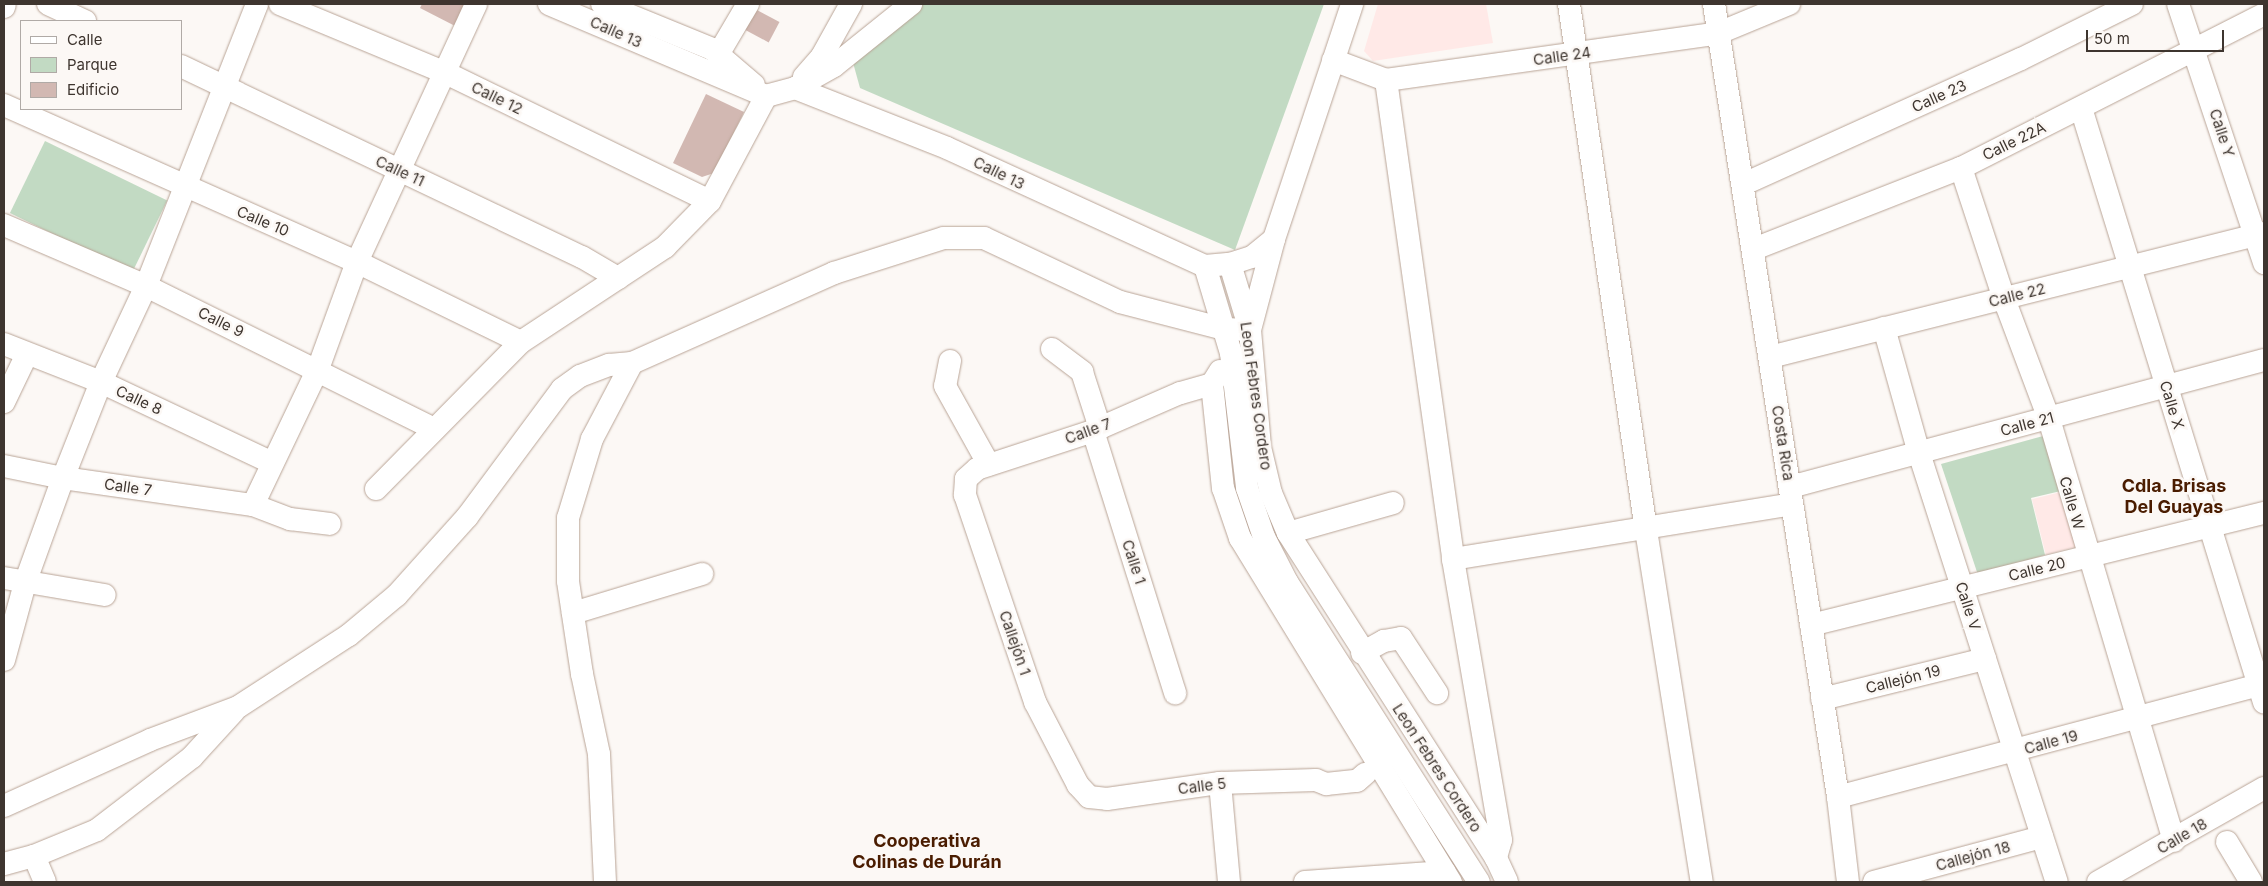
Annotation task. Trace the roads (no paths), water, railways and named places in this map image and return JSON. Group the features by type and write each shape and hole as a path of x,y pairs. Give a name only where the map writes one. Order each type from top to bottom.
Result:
{"street":[{"path":"48,4 83,20"},
{"path":"4,660 14,580 62,478 102,382 146,286 226,88 257,4"},
{"name":"Calle 12","path":"280,4 446,72 710,201"},
{"path":"253,504 318,369 357,262 476,4"},
{"name":"Calle 13","path":"549,4 603,12 719,54 766,96"},
{"path":"719,54 748,4"},
{"path":"795,88 822,56 851,4"},
{"path":"4,806 150,740 238,707 350,635 397,596 467,517 562,388 580,376 609,365 632,363 834,273 944,238 984,238 1120,302 1224,329 1250,330 1274,239 1352,4"},
{"path":"1569,4 1646,530 1702,882"},
{"name":"Costa Rica","path":"1714,4 1744,184 1790,496 1838,797 1848,882"},
{"name":"Calle 24","path":"1333,60 1386,80 1719,33 1789,4"},
{"name":"Calle 23","path":"1744,184 2021,59 2132,4"},
{"name":"Calle Y","path":"2178,4 2260,234 2264,263"},
{"path":"376,488 521,342 665,247 710,201 766,96 795,88 834,66 904,7"},
{"name":"Calle 13","path":"603,12 766,96"},
{"name":"Calle 22A","path":"1754,248 1961,168 2264,14"},
{"name":"Calle 11","path":"182,66 582,256 618,278"},
{"path":"1386,80 1453,559 1501,840 1496,858"},
{"name":"Calle 13","path":"795,88 947,148 1205,266 1230,264"},
{"name":"Calle 10","path":"4,105 357,262 521,342"},
{"name":"Calle X","path":"2081,108 2166,386 2263,690"},
{"name":"Calle W","path":"1961,168 2004,299 2049,419 2135,719 2174,841"},
{"name":"Calle 9","path":"4,225 146,286 318,369 434,429"},
{"name":"Calle 22","path":"1770,357 2131,268 2260,234"},
{"path":"1230,264 1252,258 1274,239"},
{"name":"Leon Febres Cordero","path":"1230,264 1250,330 1260,447 1272,493 1288,533 1362,653 1496,858 1507,882"},
{"name":"Leon Febres Cordero","path":"1205,266 1231,353 1247,488 1264,538 1287,582 1479,882"},
{"name":"Calle V","path":"1884,328 1919,453 2057,882"},
{"name":"Calle 8","path":"4,344 102,382 272,463"},
{"name":"Calle 1","path":"1052,349 1082,372 1096,429 1175,693"},
{"path":"1231,353 1212,384 1223,488 1240,538 1374,773 1448,877"},
{"path":"4,402 27,354"},
{"name":"Calle 21","path":"1453,559 1646,530 1790,496 1919,453 2264,360"},
{"path":"950,361 945,386 989,465"},
{"path":"605,882 599,754 582,674 568,581 568,518 592,439 632,363"},
{"name":"Calle 7","path":"966,479 977,469 1096,429 1180,393 1212,384"},
{"name":"Calle 7","path":"4,466 62,478 253,504 290,520 330,524"},
{"name":"Callejón 1","path":"966,479 965,495 1035,702 1078,785 1089,797"},
{"path":"1288,533 1393,503"},
{"name":"Calle 20","path":"1811,625 2264,513"},
{"path":"573,614 702,574"},
{"path":"14,580 105,595"},
{"path":"1362,653 1384,641 1401,638 1436,693"},
{"name":"Callejón 19","path":"1822,699 1985,659"},
{"name":"Calle 19","path":"1838,797 2135,719 2263,690"},
{"path":"4,864 34,856 97,830 192,757 238,707"},
{"name":"Calle 5","path":"1089,797 1106,799 1220,783 1316,780 1326,784 1357,781 1374,773 1407,770 1429,756"},
{"path":"1220,783 1229,882"},
{"name":"Calle 18","path":"2098,882 2174,841 2264,788"},
{"name":"Callejón 18","path":"1874,882 2042,837"},
{"path":"2227,842 2251,882"},
{"path":"34,856 45,882"},
{"path":"1305,882 1448,877"}],"district":[{"name":"Cdla. Brisas Del Guayas","path":"2174,497"},
{"name":"Cooperativa Colinas de Durán","path":"927,852"}]}
